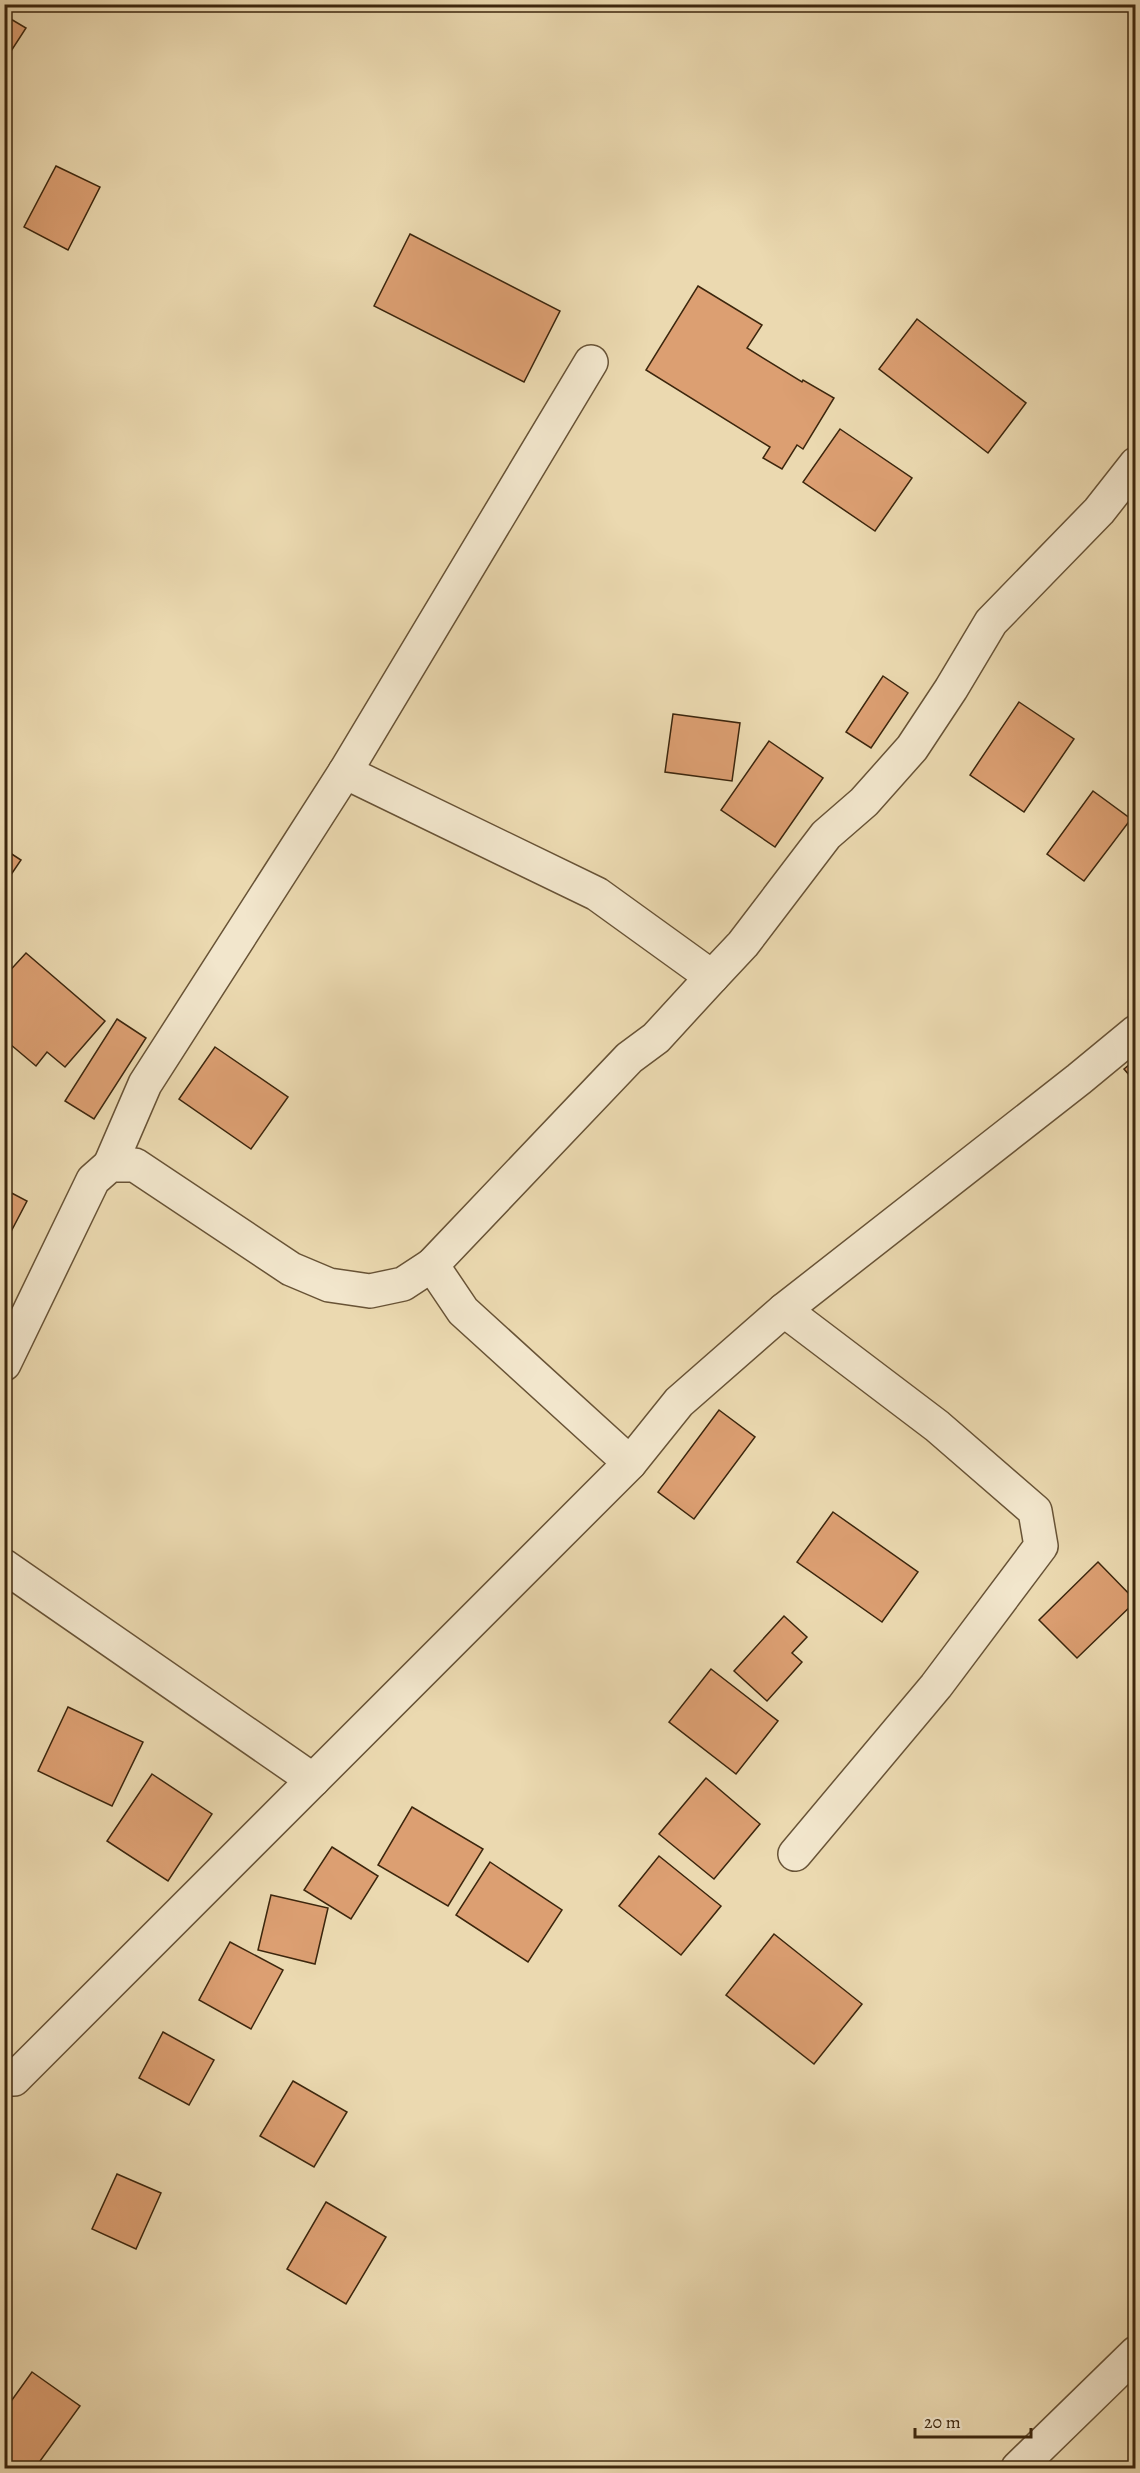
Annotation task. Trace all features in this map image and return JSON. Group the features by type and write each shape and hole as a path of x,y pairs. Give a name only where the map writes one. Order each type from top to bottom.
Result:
{"street":[{"path":"4,1365 93,1180 110,1165 146,1084 345,772 591,362"},
{"path":"110,1165 135,1165 291,1269 329,1285 370,1291 403,1284 432,1266 628,1058 656,1038 743,944 826,835 864,802 912,748 991,622 1099,511 1136,464"},
{"path":"345,772 597,894 712,977"},
{"path":"4,2079 14,2079 313,1780 630,1462 679,1402 784,1310 1136,1032"},
{"path":"432,1266 463,1311 630,1462"},
{"path":"784,1310 937,1426 1035,1511 1041,1546 936,1686 795,1854"},
{"path":"4,1566 313,1780"},
{"path":"1018,2469 1136,2353"}],"building":[{"path":"4,15 26,28 4,62"},
{"path":"56,166 100,187 68,250 24,227"},
{"path":"410,234 560,311 524,382 374,306"},
{"path":"698,286 762,325 747,348 802,382 803,380 834,398 803,449 797,445 782,469 763,458 770,447 646,370"},
{"path":"917,319 1026,403 988,453 879,369"},
{"path":"840,429 912,478 875,531 803,482"},
{"path":"883,676 908,693 871,748 846,732"},
{"path":"1019,702 1074,739 1024,812 970,775"},
{"path":"673,714 740,723 732,781 665,772"},
{"path":"769,741 823,778 775,847 721,810"},
{"path":"1093,791 1131,819 1084,881 1047,854"},
{"path":"4,849 21,860 4,885"},
{"path":"26,953 105,1021 65,1067 47,1052 36,1066 4,1039 4,977"},
{"path":"117,1019 146,1038 94,1119 65,1101"},
{"path":"215,1047 288,1097 251,1149 179,1099"},
{"path":"1136,1059 1136,1083 1124,1069"},
{"path":"4,1189 27,1201 4,1245"},
{"path":"719,1410 755,1437 694,1519 658,1492"},
{"path":"833,1512 918,1572 882,1622 797,1562"},
{"path":"1098,1562 1136,1601 1077,1658 1039,1620"},
{"path":"784,1616 807,1637 792,1653 802,1662 767,1701 734,1671"},
{"path":"711,1669 778,1721 736,1774 669,1722"},
{"path":"68,1707 143,1742 112,1806 38,1771"},
{"path":"4,1748 11,1752 4,1765"},
{"path":"152,1774 212,1814 168,1881 107,1841"},
{"path":"706,1778 760,1824 714,1879 659,1834"},
{"path":"412,1807 483,1849 448,1906 378,1865"},
{"path":"332,1847 378,1876 351,1919 304,1890"},
{"path":"659,1856 721,1906 681,1955 619,1906"},
{"path":"490,1862 562,1910 528,1962 456,1915"},
{"path":"271,1895 328,1908 315,1964 258,1950"},
{"path":"774,1934 862,2004 814,2064 726,1995"},
{"path":"230,1942 283,1970 251,2029 199,2000"},
{"path":"163,2032 214,2060 189,2105 139,2078"},
{"path":"293,2081 347,2112 314,2167 260,2136"},
{"path":"117,2174 161,2193 136,2249 92,2229"},
{"path":"326,2202 386,2237 346,2304 287,2269"},
{"path":"32,2372 80,2406 35,2468 4,2468 4,2411"}]}
